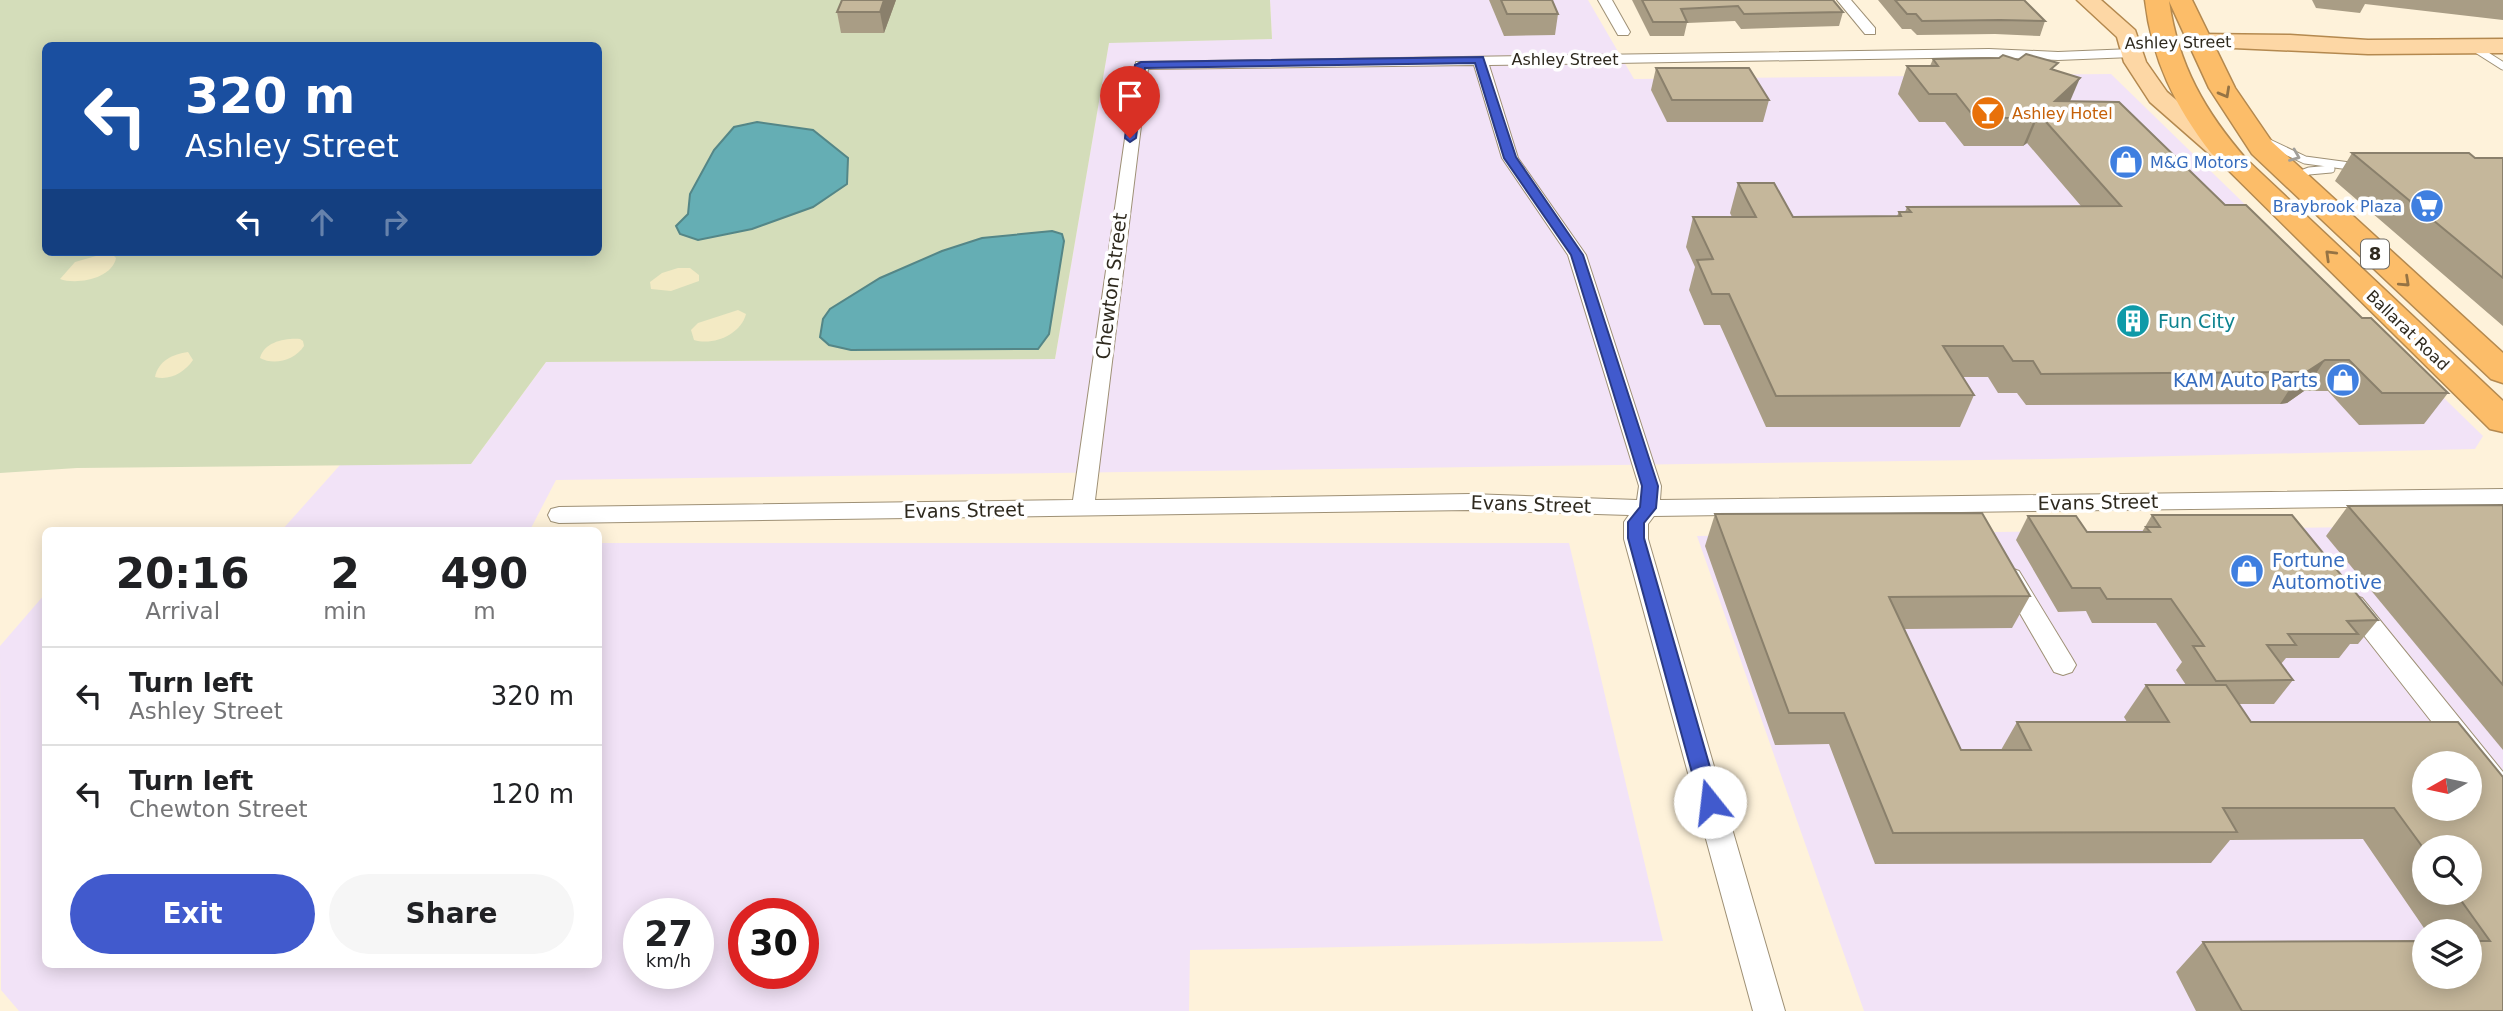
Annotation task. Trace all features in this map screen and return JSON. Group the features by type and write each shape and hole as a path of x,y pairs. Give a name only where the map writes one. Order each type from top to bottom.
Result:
{"highway":[{"name":"Ballarat Road","path":"2157,0 2164,47 2185,97 2217,143 2237,166 2503,421"},
{"name":"Ballarat Road","path":"2180,0 2234,110 2250,133 2297,183 2503,372"},
{"name":"Ashley Street","path":"2164,47 2201,46"}],"main road":[{"path":"2088,0 2123,31 2148,84 2163,103 2237,166"},
{"name":"Ashley Street","path":"2201,46 2310,52 2368,47 2503,46"},
{"name":"Ashley Street","path":"2131,48 2164,47"}],"street":[{"path":"1605,0 1623,32"},
{"path":"1844,0 1870,30"},
{"name":"Ashley Street","path":"1989,53 2039,47 2131,48"},
{"name":"Ashley Street","path":"1141,65 1989,53 2051,56 2131,48"},
{"path":"2051,56 2112,64 2148,84"},
{"path":"1480,60 1510,158 1577,255 1650,486 1648,508 1636,522 1636,538 1769,1011"},
{"name":"Chewton Street","path":"1083,508 1141,65"},
{"name":"Evans Street","path":"559,515 1469,502 1648,508 2503,497"},
{"path":"2270,500 2287,522"},
{"path":"1968,504 1982,527"},
{"path":"2002,561 2063,665"},
{"path":"2339,587 2503,792"}],"lane":[{"path":"2473,46 2503,66"},
{"path":"2250,133 2294,156 2344,167"},
{"path":"2297,183 2296,176 2301,173 2344,167 2372,167"}],"shaded area":[{"path":"1270,0 1588,0 1634,79 2111,74 2483,436 2475,449 2047,459 556,480 532,527 285,527 340,465 471,464 546,362 1055,359 1109,42 1272,39"},
{"path":"2503,525 2503,1011 1864,1011 1697,536"},
{"path":"602,543 1569,543 1663,941 1190,950 1189,1011 19,1011 1,990 0,646 42,597 42,968 602,968"}],"green space":[{"path":"0,0 1270,0 1272,39 1109,43 1055,359 546,362 471,464 77,468 0,473"}],"sand":[{"path":"96,256 116,258 108,271 92,279 60,279 75,262"},
{"path":"678,268 690,268 699,275 699,281 671,291 651,289 650,282 662,273"},
{"path":"738,310 746,314 733,333 718,340 694,340 691,330 698,323"},
{"path":"300,339 304,346 290,358 272,361 260,358 270,345 282,340"},
{"path":"188,352 193,360 181,372 172,377 155,377 159,367 167,359"}],"water":[{"path":"757,122 813,130 848,158 847,184 813,207 752,229 698,240 680,234 676,226 688,214 690,194 714,150 734,127"},
{"path":"1052,231 1062,234 1064,241 1049,334 1038,349 851,350 829,345 820,337 823,319 830,309 880,278 942,251 982,238"}],"building":[{"path":"842,0 884,0 880,12 837,12"},
{"path":"1501,0 1552,0 1558,14 1507,14"},
{"path":"1642,0 1833,0 1843,12 1744,14 1738,6 1681,9 1687,22 1653,22"},
{"path":"1895,0 2024,0 2045,21 1922,21 1916,14 1907,14"},
{"path":"2026,54 2058,63 2051,69 2080,78 2055,101 2119,102 2225,205 2246,205 2362,318 2371,318 2448,393 2382,393 2349,360 2325,360 2308,371 2301,372 2041,374 2033,361 2013,361 2003,346 1943,346 1974,395 1776,396 1729,294 1712,294 1697,260 1713,259 1693,217 1756,217 1738,183 1774,183 1793,217 1901,216 1899,212 1911,212 1907,207 2121,206 2039,114 2035,118 1975,118 1956,94 1929,94 1907,66 1938,66 1933,59 1999,58 2003,55 2018,60"},
{"path":"1656,68 1749,68 1769,100 1672,100"},
{"path":"2352,153 2469,153 2475,158 2503,158 2503,278"},
{"path":"2503,505 2503,685 2348,506"},
{"path":"1982,513 2030,596 1889,597 1961,750 2031,750 2017,722 2169,722 2146,685 2226,685 2251,722 2458,722 2482,751 2412,751 2412,821 2482,821 2482,751 2503,777 2503,1011 2242,1011 2203,942 2412,941 2412,989 2482,989 2482,941 2490,941 2482,930 2482,919 2474,919 2464,905 2482,905 2482,835 2414,835 2394,808 2223,808 2237,832 1893,833 1844,713 1789,713 1715,514"},
{"path":"2152,515 2292,515 2378,620 2347,621 2358,634 2288,634 2296,645 2267,645 2293,680 2216,681 2193,646 2204,646 2171,599 2107,599 2100,588 2072,588 2028,516 2076,516 2087,532 2150,532 2146,527 2160,527"}],"place":[{"name":"Ashley Hotel","path":"1988,113"},
{"name":"M&G Motors","path":"2126,162"},
{"name":"Braybrook Plaza","path":"2427,206"},
{"name":"Fun City","path":"2133,321"},
{"name":"KAM Auto Parts","path":"2343,380"},
{"name":"Fortune Automotive","path":"2247,571"}],"route":[{"path":"1130,138 1141,65 1480,60 1510,158 1577,255 1650,486 1648,508 1636,522 1636,538 1710,802"}]}
